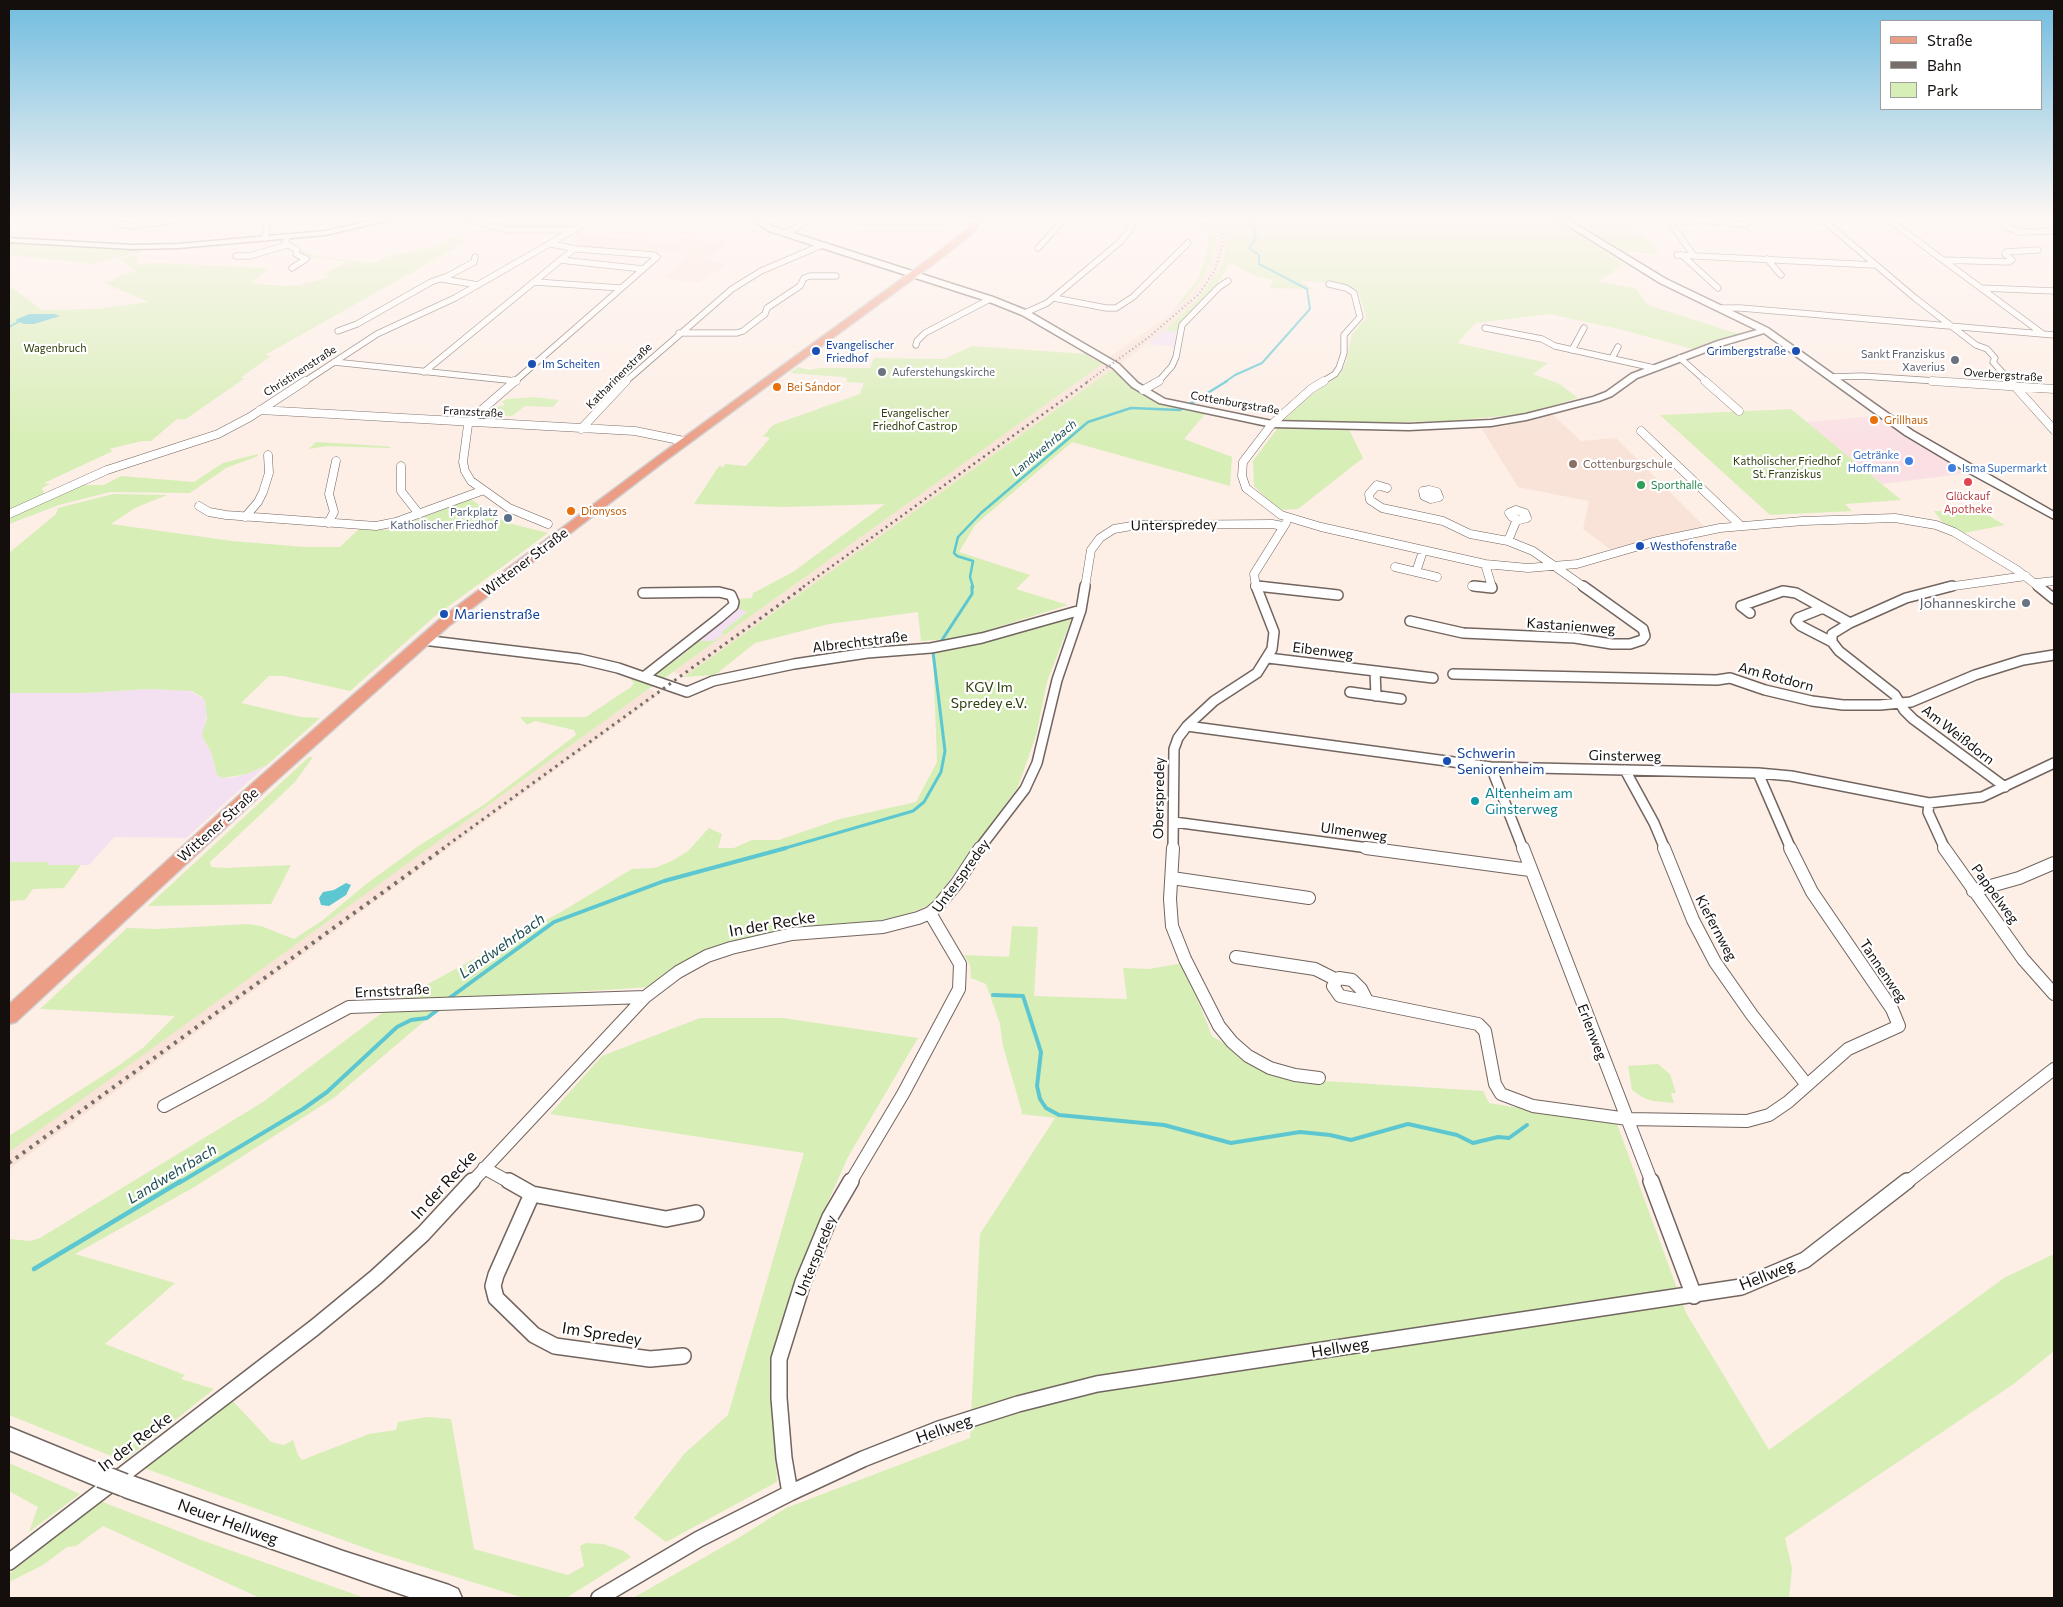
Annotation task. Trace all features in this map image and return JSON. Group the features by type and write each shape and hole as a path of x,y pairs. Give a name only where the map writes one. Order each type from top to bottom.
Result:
{"main road":[{"name":"Wittener Straße","path":"9,1016 268,778 423,640 684,442 884,295"}],"street":[{"path":"338,331 357,324 408,295"},
{"name":"Christinenstraße","path":"9,514 107,470 212,436 260,410 381,331 460,295"},
{"path":"424,372 519,295"},
{"path":"548,524 509,508 471,480 464,466 467,428 470,422 613,295"},
{"name":"Katharinenstraße","path":"581,428 613,393 678,333 725,295"},
{"path":"678,333 737,333 743,331 765,314 767,308 787,295"},
{"name":"Cottenburgstraße","path":"978,295 1025,313 1116,366 1128,379 1162,401 1272,424 1409,427 1491,423 1526,417 1596,400 1609,394 1634,376 1721,343 1765,330"},
{"path":"1025,313 1044,306 1058,295"},
{"path":"1054,298 1106,308 1116,308 1133,295"},
{"path":"1143,390 1156,384 1172,366 1176,357 1182,325 1212,295"},
{"path":"1355,295 1360,317 1344,335 1344,353 1336,374 1311,389 1272,424 1243,462 1242,476 1250,493 1270,508 1290,519 1485,564 1528,568 1555,568 1577,564 1674,538 1720,528 1874,518 1919,521 1954,532 2026,576 2054,599"},
{"path":"1691,295 1765,330 1909,432 1966,467 2054,516"},
{"path":"1912,295 1976,345 1987,349 1995,358 1992,362 2016,386 2054,430"},
{"path":"1990,295 2043,334 2054,339"},
{"path":"916,345 917,341 925,333 990,299"},
{"path":"1720,308 2054,335"},
{"path":"1485,328 1542,339 1555,346 1654,368"},
{"path":"1572,350 1584,328"},
{"path":"1612,358 1618,347"},
{"path":"1680,358 1739,411"},
{"path":"334,362 516,381"},
{"name":"Overbergstraße","path":"1830,377 1862,376 2054,389"},
{"name":"Franzstraße","path":"260,410 635,432 684,442"},
{"path":"1641,431 1741,526"},
{"path":"245,517 258,502 263,492 269,474 268,455"},
{"path":"328,523 334,512 329,494 336,461"},
{"path":"401,466 401,491 419,514"},
{"path":"1387,488 1376,485 1369,494 1370,500 1382,508 1443,521 1470,534 1508,542 1534,551 1555,568"},
{"path":"199,506 209,512 245,517 376,526 396,522 484,490"},
{"path":"1420,515 1428,498"},
{"path":"1290,519 1283,526 1256,570 1255,586 1338,595"},
{"path":"1508,542 1517,519"},
{"name":"Unterspredey","path":"790,1493 783,1449 779,1398 779,1359 803,1282 830,1217 903,1094 959,989 962,975 960,964 930,913 957,883 973,857 1024,789 1032,775 1040,754 1057,680 1081,610 1091,550 1100,538 1114,529 1137,524 1272,524 1283,526"},
{"path":"1416,572 1423,551"},
{"path":"1472,586 1492,588 1485,564"},
{"path":"1395,567 1437,577"},
{"name":"Kastanienweg","path":"1410,621 1463,633 1575,638 1612,644 1630,644 1642,640 1645,636 1643,628 1555,568"},
{"path":"1832,642 1832,634 1850,623 1906,598 1957,586 2026,576"},
{"path":"2036,583 2054,581"},
{"name":"Oberspredey","path":"1255,586 1274,632 1272,649 1268,658 1257,673 1214,702 1187,726 1178,738 1174,749 1174,822 1170,898 1172,926 1185,960 1219,1026 1248,1056 1270,1068 1295,1075 1319,1078"},
{"path":"1750,613 1742,606 1783,591 1796,593 1850,623"},
{"path":"643,593 719,592 731,595 734,602 733,606 719,618 645,676"},
{"name":"Am Weißdorn","path":"1823,608 1798,618 1796,621 1832,642 1839,651 1895,695 1904,710 1913,719 2005,788"},
{"name":"Albrechtstraße","path":"423,640 564,656 597,662 645,676 687,692 714,681 794,664 867,653 931,648 982,638 1081,610"},
{"name":"Am Rotdorn","path":"1453,674 1716,680 1730,678 1766,690 1812,701 1843,705 1910,702 1975,675 2023,660 2054,655"},
{"name":"Eibenweg","path":"1268,658 1433,678"},
{"path":"1375,671 1376,696"},
{"path":"1350,692 1400,699"},
{"name":"Ginsterweg","path":"1187,726 1491,767 1758,773 1800,778 1929,803 1982,797 2005,788 2054,763"},
{"name":"Erlenweg","path":"1491,767 1628,1118 1694,1296"},
{"name":"Kiefernweg","path":"1625,770 1654,823 1693,920 1715,962 1752,1015 1807,1085"},
{"name":"Tannenweg","path":"1236,957 1314,969 1337,980 1334,986 1340,996 1478,1024 1485,1031 1495,1084 1501,1094 1513,1100 1553,1109 1628,1118 1685,1121 1746,1120 1769,1115 1788,1102 1848,1049 1899,1026 1892,1009 1812,892 1792,852 1758,773"},
{"name":"Pappelweg","path":"1929,803 1928,812 1941,844 1972,891 2023,958 2054,994"},
{"name":"Ulmenweg","path":"1174,822 1530,870"},
{"path":"1972,891 2019,878 2054,863"},
{"path":"1172,878 1309,898"},
{"name":"In der Recke","path":"9,1562 356,1295 423,1234 645,997 692,963 731,948 792,934 883,927 930,913"},
{"name":"Ernststraße","path":"164,1106 349,1008 439,1003 645,997"},
{"name":"Hellweg","path":"599,1598 699,1539 863,1459 939,1429 1018,1404 1097,1384 1694,1296 1741,1287 1805,1260 2054,1069"},
{"path":"484,1168 532,1194 666,1219 696,1213"},
{"name":"Im Spredey","path":"532,1194 496,1275 493,1286 496,1298 534,1335 555,1346 650,1359 683,1356"},
{"name":"Neuer Hellweg","path":"9,1439 124,1485 343,1563 449,1598"}],"shaded area":[{"path":"1189,295 1202,295 1165,330 1120,364 1108,358 1165,318"},
{"path":"1165,330 1176,332 1174,347 1150,344 1149,342"},
{"path":"1105,362 1114,368 684,677 673,672"},
{"name":"Cottenburgschule","path":"1552,414 1581,441 1616,438 1705,527 1610,549 1583,529 1589,501 1518,487 1482,429 1506,426"},
{"path":"1875,416 1968,473 1882,484 1807,422"},
{"path":"735,607 748,611 723,632 724,634 713,641 695,641"},
{"path":"148,689 188,690 204,699 207,712 203,739 211,752 216,772 220,777 231,778 247,774 267,765 186,838 114,837 89,865 46,865 48,862 9,862 9,693 86,693"},
{"path":"649,689 660,694 9,1169 9,1151"}],"green space":[{"name":"Wagenbruch","path":"9,295 22,295 42,310 97,309 149,302 132,295 372,295 265,355 271,356 240,378 245,378 186,419 177,419 151,441 142,441 109,449 113,451 44,483 50,484 42,488 44,493 41,496 76,485 104,485 121,476 194,482 223,463 258,454 258,456 226,468 190,493 110,492 59,505 9,524"},
{"path":"1185,295 1189,295 1187,298 1174,309"},
{"path":"1201,295 1209,295 1182,322 1176,332 1165,330"},
{"path":"1359,295 1640,295 1648,305 1748,337 1707,353 1619,329 1549,314 1476,323 1457,343 1548,363 1533,374 1560,384 1578,398 1530,412 1503,416 1446,421 1346,423 1363,458 1298,509 1279,510 1254,486 1253,461 1283,421 1306,399 1340,375 1346,362 1352,334 1366,318"},
{"name":"Evangelischer Friedhof Castrop","path":"972,346 1086,354 1096,361 1098,359 1105,362 663,679 654,676 653,673 666,662 676,660 689,650 684,650 696,641 713,641 723,635 722,632 747,612 735,607 737,599 752,598 753,593 793,572 885,504 782,507 694,504 719,466 724,467 725,464 746,466 770,438 763,436 773,425 860,394 864,383 846,382 847,378 842,377 790,373 798,367 810,370 818,368 870,368 874,358 944,359"},
{"path":"1114,368 1123,378 1148,397 1164,404 1206,413 1184,439 1232,457 1230,486 1072,442 975,525 959,552 1030,575 1016,589 1068,605 963,638 921,641 918,612 829,624 755,643 715,675 684,677"},
{"path":"533,397 559,400 553,407 525,406 512,416 492,415 497,407 505,405 502,401"},
{"name":"Katholischer Friedhof St. Franziskus","path":"1791,409 1901,500 1845,504 1852,511 1770,515 1660,415"},
{"path":"316,442 391,447 327,446 309,449"},
{"path":"113,494 167,495 135,508 111,524 232,541 305,547 340,547 360,528 389,530 471,499 494,516 508,523 548,533 434,617 350,691 283,676 269,676 241,703 301,717 320,718 267,765 247,774 223,778 217,775 211,752 202,734 207,718 205,701 192,691 148,689 86,693 9,693 9,553 56,514 58,508"},
{"path":"1934,511 1982,512 2005,525 1964,533 1943,523"},
{"name":"KGV Im Spredey e.V.","path":"1072,617 1047,682 1036,735 1018,787 932,904 907,914 882,920 765,934 732,943 650,987 449,1000 335,1097 196,1186 75,1254 175,1283 105,1344 185,1375 181,1379 214,1389 124,1461 9,1415 9,1239 30,1241 40,1238 263,1102 402,998 561,912 632,869 654,868 672,861 688,851 709,828 722,834 718,848 734,848 752,840 779,840 840,819 916,802 937,762 933,651"},
{"path":"630,679 657,683 9,1152 9,1136 121,1064 144,1047 175,1016 40,1009 127,928 157,929 247,924 261,926 294,939 323,920 365,885 417,847 485,804 576,735 574,730 535,721 527,725 520,717 586,717 631,687 634,683"},
{"path":"309,757 313,757 295,782 210,862 211,867 226,868 291,865 271,904 148,906"},
{"path":"9,862 49,862 47,865 81,865 64,888 33,889 25,900 9,901"},
{"path":"1012,926 1038,927 1034,996 1127,999 1123,968 1149,969 1183,963 1212,1036 1274,1075 1324,1081 1483,1091 1489,1103 1617,1124 1686,1313 1769,1450 2004,1278 2054,1254 2054,1351 2015,1383 1785,1538 1792,1568 1789,1598 633,1598 740,1537 786,1508 970,1438 980,1234 1055,1118 1021,1114 1003,1046 1000,1024 986,984 971,978 970,965 964,955 1009,957"},
{"path":"700,1018 783,1018 918,1038 848,1157 813,1235 772,1369 777,1482 666,1542 634,1518 685,1453 728,1415 804,1153 550,1114 602,1056"},
{"path":"1658,1064 1670,1074 1676,1093 1671,1093 1674,1103 1653,1101 1642,1097 1632,1090 1628,1066"},
{"path":"230,1398 271,1442 284,1445 293,1440 298,1455 302,1460 369,1434 396,1430 398,1422 427,1417 451,1419 474,1549 568,1575 584,1566 580,1546 586,1543 603,1544 624,1551 631,1557 566,1598 524,1598 379,1553 141,1467"},
{"path":"9,1463 80,1494 29,1532 38,1507 9,1491"},
{"path":"100,1501 204,1541 365,1598 260,1598 103,1526 76,1546 67,1547 43,1565 9,1582 9,1574"}],"water":[{"path":"29,314 54,314 60,316 34,324 24,324 15,320"},
{"path":"346,883 351,885 346,895 329,906 321,905 319,898 323,892 334,890"}],"waterway":[{"name":"Landwehrbach","path":"1225,382 1235,375 1262,363 1310,309 1308,295"},
{"path":"9,327 18,322"},
{"name":"Landwehrbach","path":"973,587 970,577 973,561 957,556 954,553 958,537 981,513 1088,422 1131,408 1180,410 1227,381"},
{"name":"Landwehrbach","path":"940,643 972,594 972,586"},
{"name":"Landwehrbach","path":"782,849 913,811 924,802 941,772 945,751 933,652"},
{"name":"Landwehrbach","path":"448,999 554,922 664,881 786,848"},
{"path":"993,995 1023,996 1041,1052 1037,1086 1040,1099 1046,1108 1059,1115 1164,1125 1231,1143 1300,1132 1330,1135 1351,1140 1408,1124 1457,1135 1473,1143 1498,1137 1509,1138 1527,1125"},
{"name":"Landwehrbach","path":"179,1183 303,1109 327,1092 397,1027 411,1020 427,1018 440,1008"},
{"name":"Landwehrbach","path":"34,1269 181,1181"}],"railway":[{"path":"1087,382 1149,337 1198,295"},
{"path":"803,587 1089,381"},
{"path":"442,849 805,586"},
{"path":"9,1163 444,848"}],"place":[{"name":"Evangelischer Friedhof","path":"816,351"},
{"name":"Grimbergstraße","path":"1796,351"},
{"name":"Sankt Franziskus Xaverius","path":"1955,360"},
{"name":"Im Scheiten","path":"532,364"},
{"name":"Auferstehungskirche","path":"882,372"},
{"name":"Bei Sándor","path":"777,387"},
{"name":"Grillhaus","path":"1874,420"},
{"name":"Getränke Hoffmann","path":"1909,461"},
{"name":"Cottenburgschule","path":"1573,464"},
{"name":"Isma Supermarkt","path":"1952,468"},
{"name":"Glückauf Apotheke","path":"1968,482"},
{"name":"Sporthalle","path":"1641,485"},
{"name":"Dionysos","path":"571,511"},
{"name":"Parkplatz Katholischer Friedhof","path":"508,518"},
{"name":"Westhofenstraße","path":"1640,546"},
{"name":"Johanneskirche","path":"2026,603"},
{"name":"Marienstraße","path":"444,614"},
{"name":"Schwerin Seniorenheim","path":"1447,761"},
{"name":"Altenheim am Ginsterweg","path":"1475,801"}]}
